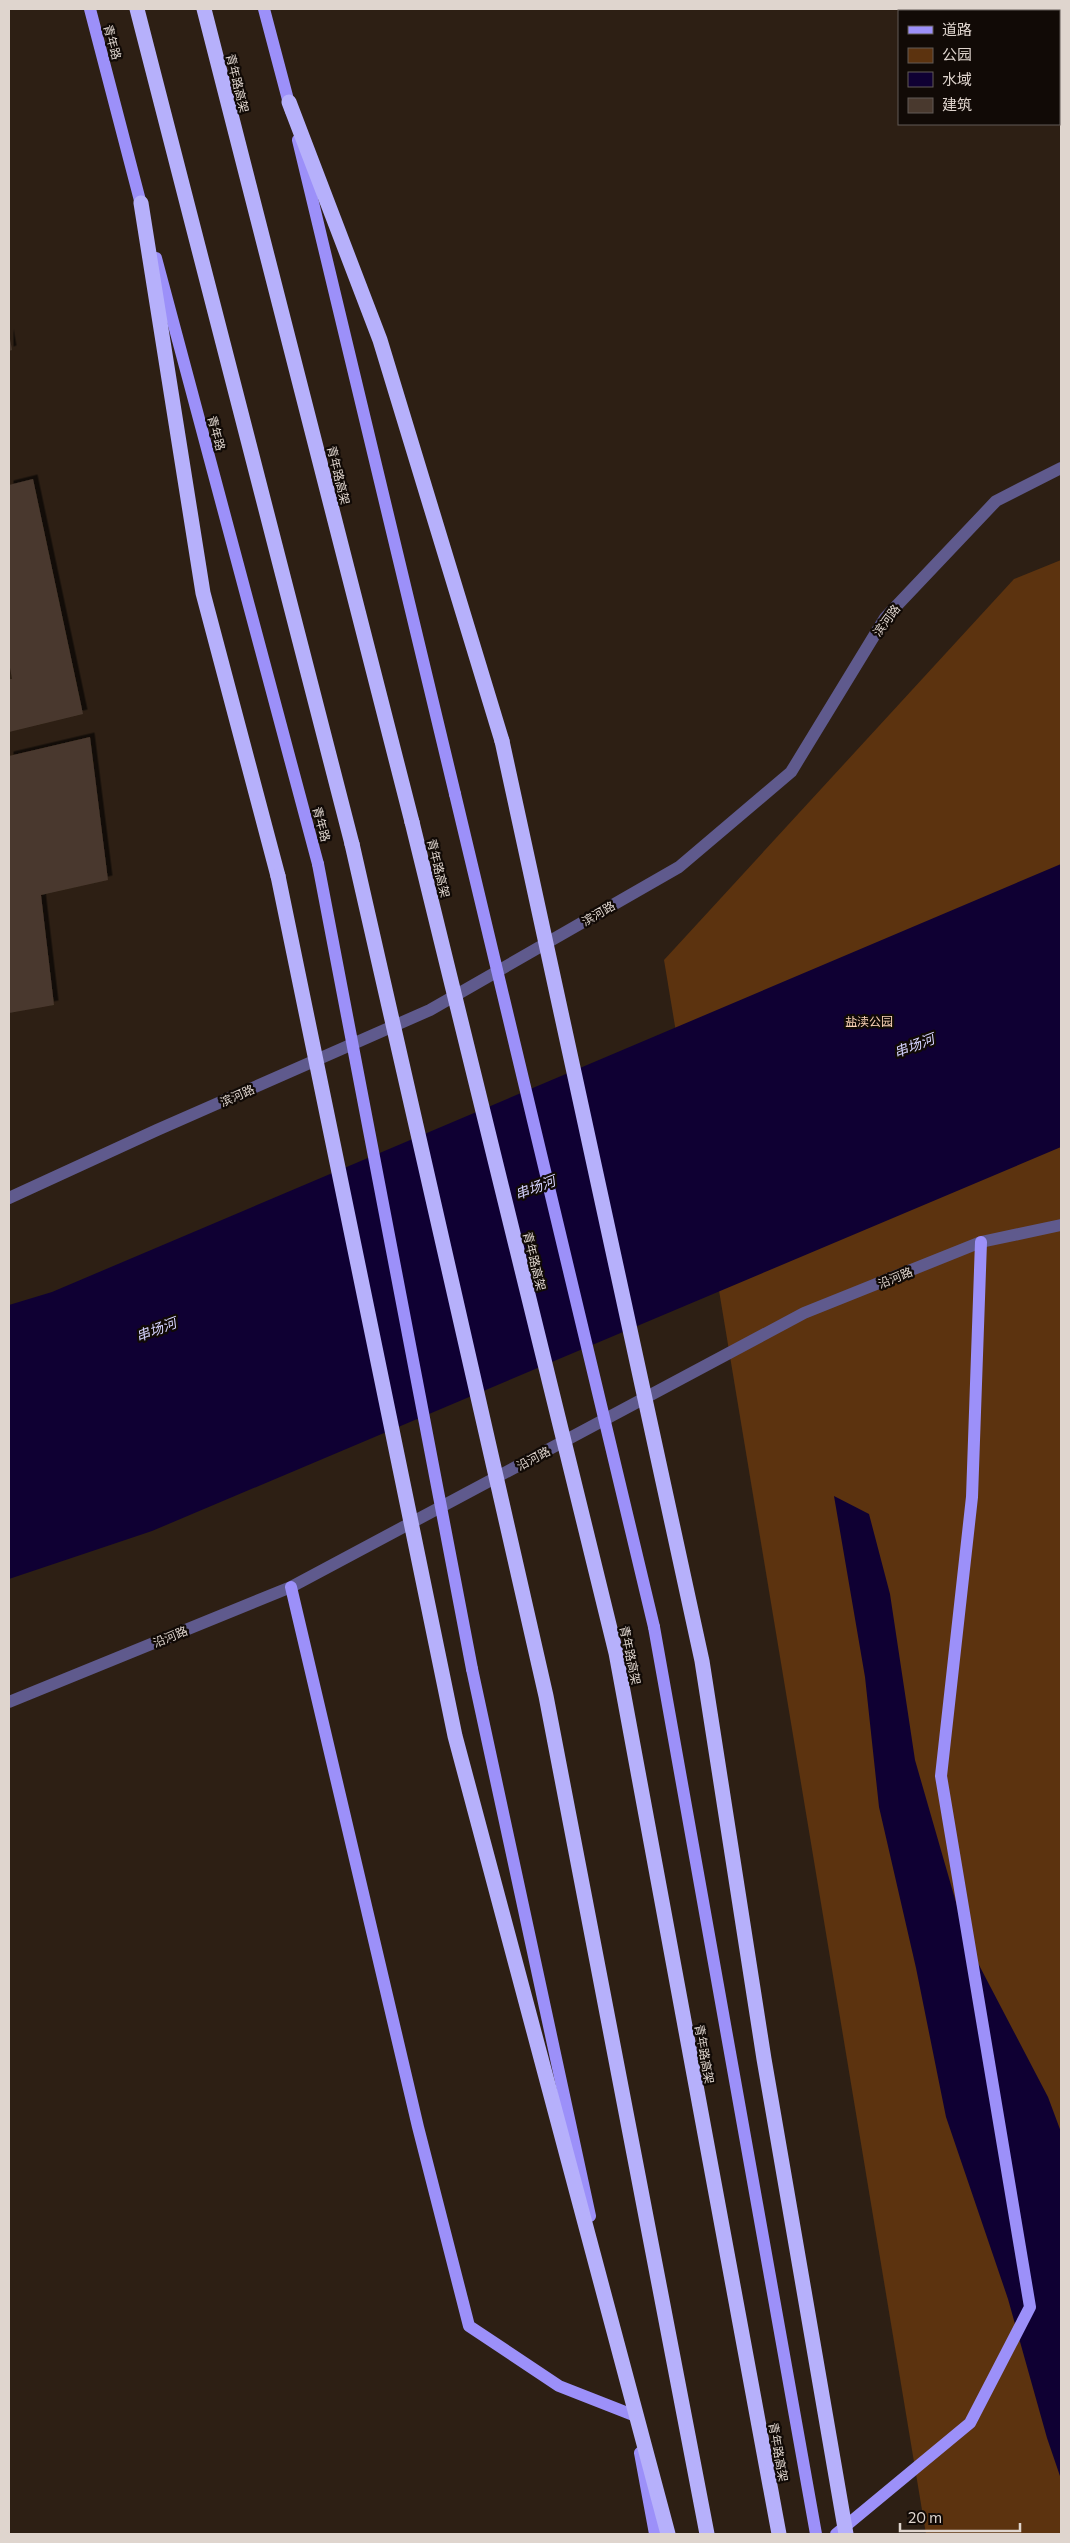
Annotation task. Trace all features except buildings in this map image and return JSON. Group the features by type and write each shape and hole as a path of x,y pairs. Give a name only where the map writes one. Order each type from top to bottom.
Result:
{"highway":[{"path":"137,9 352,844 544,1686 707,2534"},
{"name":"青年路高架","path":"204,9 412,822 616,1653 778,2534"},
{"path":"289,102 380,340 502,740 702,1661 762,2050 846,2534"},
{"path":"141,203 203,592 278,876 455,1736 668,2534"}],"main road":[{"name":"青年路","path":"90,9 318,864 472,1669 633,2415 655,2534"},
{"path":"264,9 289,102 654,1626 816,2534"},
{"path":"836,2534 970,2423 1030,2307 942,1776 972,1497 981,1242"},
{"path":"291,1588 418,2127 469,2326 559,2386 633,2415"}],"street":[{"name":"滨河路","path":"9,1198 157,1130 430,1010 679,867 791,772 885,618 950,549 996,501 1061,468"},
{"name":"沿河路","path":"9,1702 291,1588 804,1313 981,1242 1061,1225"}],"green space":[{"name":"盐渎公园","path":"1061,560 1061,2534 926,2534 664,960 1014,579"}],"water":[{"name":"串场河","path":"1061,864 1061,1147 152,1531 9,1579 9,1305 52,1292"},
{"path":"834,1496 869,1514 890,1594 915,1760 968,1944 1048,2097 1061,2132 1061,2479 1047,2438 1008,2299 946,2117 916,1968 879,1807 865,1677"}]}
